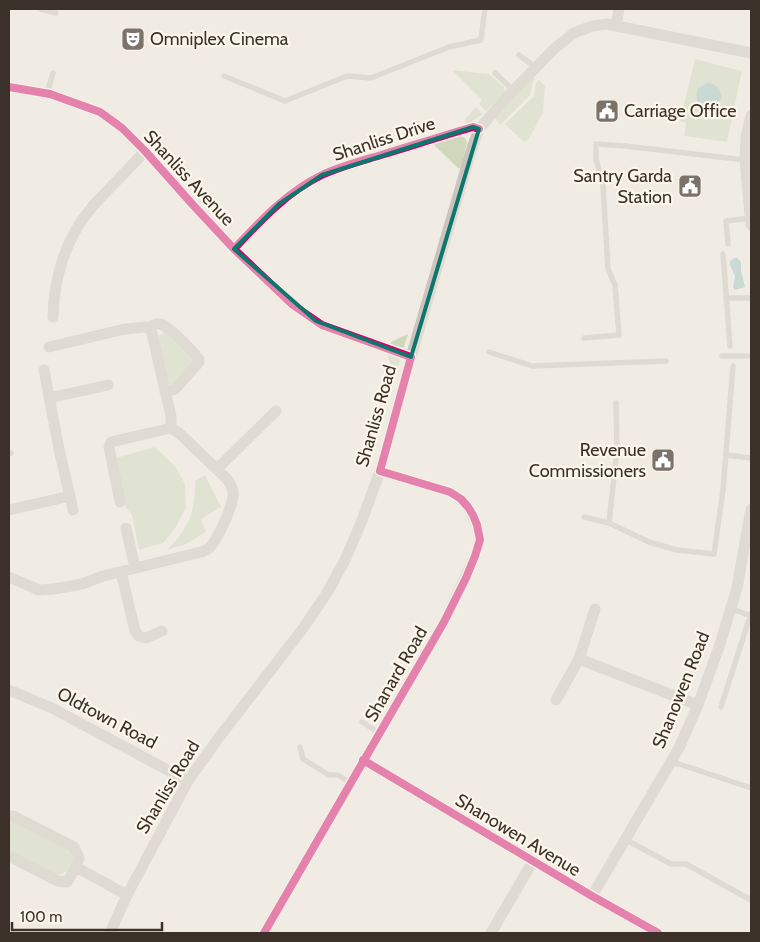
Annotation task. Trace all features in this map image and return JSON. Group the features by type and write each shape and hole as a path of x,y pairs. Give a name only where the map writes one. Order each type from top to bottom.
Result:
{"street":[{"path":"616,26 619,9"},
{"name":"Shanliss Road","path":"110,933 127,896 188,781 217,740 304,627 327,594 345,560 380,471 411,357 479,129 513,90 555,48 574,33 592,26 607,24 751,53"},
{"name":"Shanliss Avenue","path":"9,87 47,93 100,112 122,128 234,249 293,305 316,322 411,357"},
{"path":"751,116 747,163 751,222"},
{"name":"Shanliss Drive","path":"234,249 279,204 322,175 345,166 473,127 479,129"},
{"path":"53,317 57,275 66,248 80,223 92,208 145,151"},
{"path":"149,328 155,324 161,324 169,328 199,359 199,362 175,388 165,392"},
{"path":"49,347 125,329 146,327 152,329 171,416 171,428"},
{"path":"44,370 73,510"},
{"path":"49,398 108,385"},
{"path":"217,469 276,411"},
{"path":"9,577 39,590 54,590 201,552 208,549 213,543 228,515 234,493 227,479 179,433 171,428 138,431 113,440 110,444 120,502"},
{"name":"Shanard Road","path":"264,933 444,622 472,564 480,540 475,520 461,499 450,492 380,471"},
{"path":"9,510 70,496"},
{"name":"Shanowen Road","path":"592,896 679,748 698,705 719,647 737,588 748,546 751,509"},
{"path":"126,528 135,568"},
{"path":"121,572 136,631 139,636 146,638 162,631"},
{"path":"556,700 578,659 595,609"},
{"path":"578,659 698,705"},
{"name":"Oldtown Road","path":"9,690 52,708 188,781"},
{"name":"Shanowen Avenue","path":"363,760 655,933"},
{"path":"9,816 13,816 74,847 79,858 67,882 58,881 9,856"},
{"path":"491,933 532,861"},
{"path":"76,867 127,896"}],"lane":[{"path":"41,9 56,13"},
{"path":"224,76 285,101 347,76 371,78 449,47 481,40 484,9"},
{"path":"519,55 536,67"},
{"path":"47,93 53,73"},
{"path":"495,73 513,90"},
{"path":"584,338 619,335 615,285 608,269 603,186 596,159 596,144 625,146 747,163"},
{"path":"728,244 726,221 751,222"},
{"path":"723,254 730,346"},
{"path":"726,298 751,298"},
{"path":"489,352 532,366 666,361"},
{"path":"722,356 751,356"},
{"path":"584,517 609,523 649,542 677,550 714,554 723,490 733,366"},
{"path":"609,523 617,450 616,403"},
{"path":"726,455 751,458"},
{"path":"721,707 751,615 731,610"},
{"path":"362,722 379,733"},
{"path":"300,747 303,759 329,775 338,775 350,783"},
{"path":"670,763 679,764 751,788"},
{"path":"624,840 671,864 686,864 751,900"}],"highlighted area":[{"path":"473,127 479,129 411,357 316,321 234,249 279,204 322,175"}],"green space":[{"path":"695,59 742,71 727,142 684,136 686,123 680,121"},
{"path":"452,70 489,74 504,87 505,92 486,111 479,104 482,100"},
{"path":"533,78 535,79 530,95 500,125 494,117"},
{"path":"539,80 545,86 543,112 529,139 524,142 505,124 534,96 536,83"},
{"path":"476,107 483,114 466,123 465,119"},
{"path":"460,136 465,138 467,142 461,169 435,146 435,143"},
{"path":"162,328 195,359 173,385 169,384 166,380 158,335 163,334"},
{"path":"408,334 404,347 399,348 391,344 391,342"},
{"path":"388,354 400,360 396,375 388,358"},
{"path":"155,447 175,466 185,484 186,508 174,530 163,543 139,550 132,515 123,504 116,458"},
{"path":"205,475 221,507 201,519 206,532 186,544 167,550 186,527 194,502 195,481"},
{"path":"13,822 68,848 73,857 72,866 66,872 56,875 9,852 9,823"}],"water":[{"path":"709,82 719,88 722,97 719,103 706,101 707,106 704,109 697,100 697,89"},
{"path":"734,258 741,262 745,287 735,290 733,288 735,276 730,265 730,261"}],"cycle path":[{"path":"9,87 50,94 100,112 122,128 234,249 293,305 322,325 411,357 380,471 450,492 461,499 468,507 477,525 480,540 475,556 444,622 264,933"},
{"path":"234,249 286,198 322,175 351,164 473,127 479,129"},
{"path":"363,760 658,933"}],"place":[{"name":"Omniplex Cinema","path":"133,39"},
{"name":"Carriage Office","path":"607,111"},
{"name":"Santry Garda Station","path":"690,186"},
{"name":"Revenue Commissioners","path":"663,460"}]}
